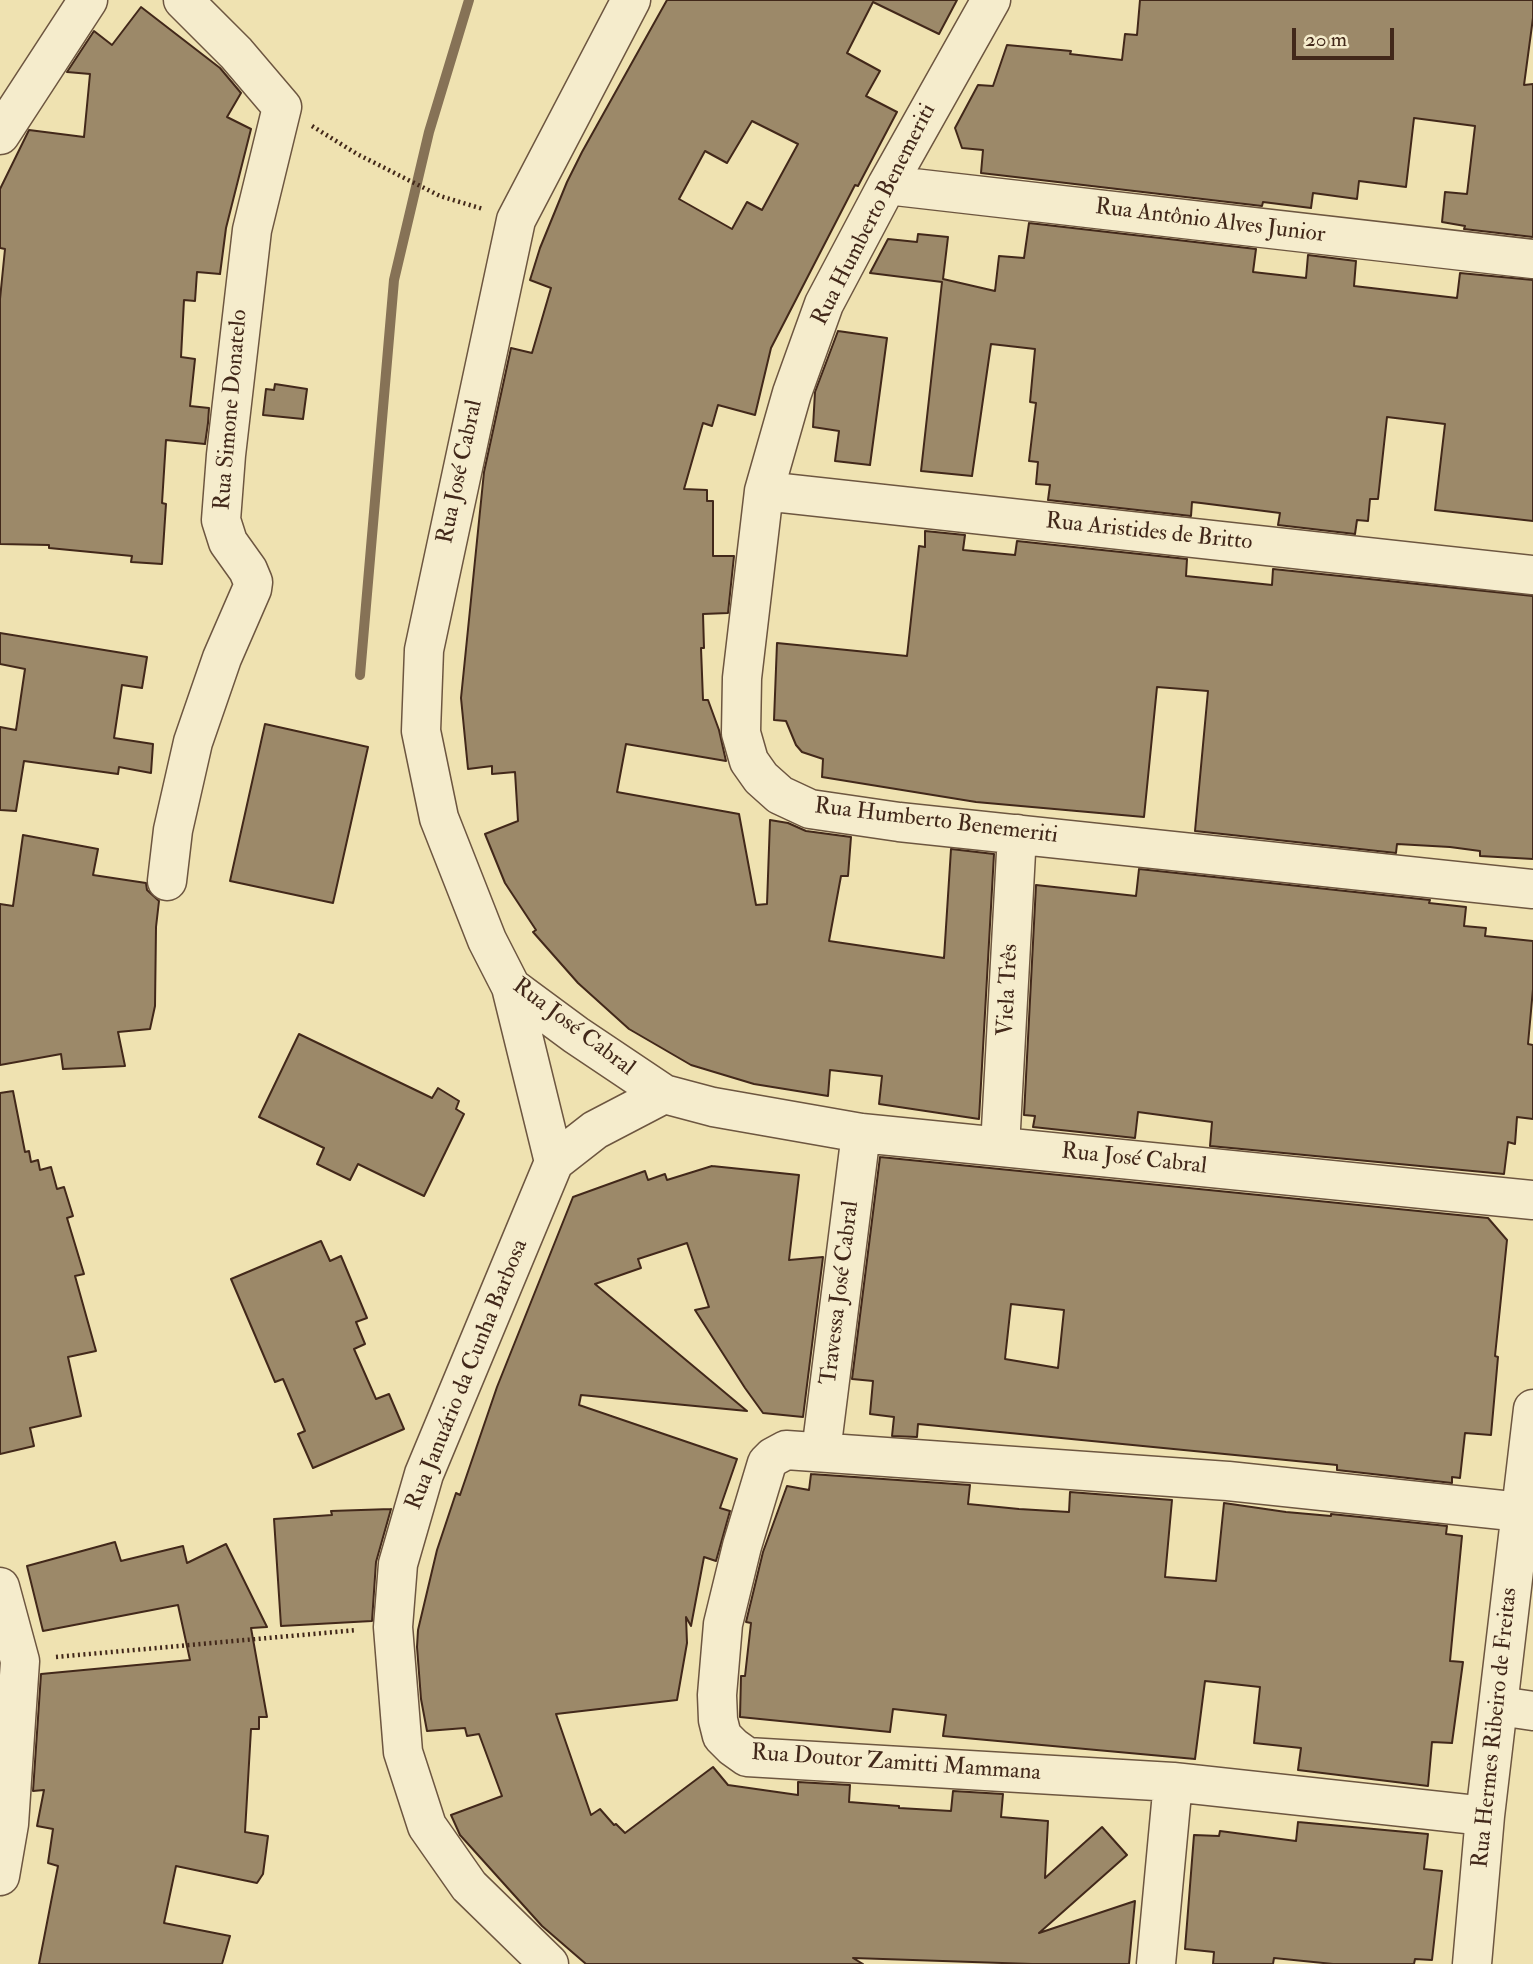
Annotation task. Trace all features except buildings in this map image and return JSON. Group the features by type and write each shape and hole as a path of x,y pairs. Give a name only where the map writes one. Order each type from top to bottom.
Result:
{"street":[{"path":"0,135 12,112 88,0"},
{"path":"183,0 236,53 282,107"},
{"name":"Rua José Cabral","path":"631,0 516,220 424,650 421,732 439,818 487,940 511,987 664,1094 713,1107 861,1133 1533,1200"},
{"name":"Rua Humberto Benemeriti","path":"991,0 824,304 792,393 764,491 742,692 741,733 748,761 761,778 780,795 810,809 898,822 1533,889"},
{"name":"Rua Simone Donatelo","path":"167,881 173,830 193,742 222,658 252,589 253,582 248,570 228,542 223,530 222,507 252,230 282,107"},
{"name":"Rua Antônio Alves Junior","path":"887,185 1533,259"},
{"name":"Rua Aristides de Britto","path":"764,491 1533,575"},
{"name":"Viela Três","path":"1000,1147 1017,834"},
{"path":"511,987 554,1162"},
{"name":"Rua Januário da Cunha Barbosa","path":"549,1964 469,1886 427,1826 403,1752 393,1627 398,1564 424,1474 554,1162 595,1130 664,1094"},
{"name":"Travessa José Cabral","path":"821,1452 861,1133"},
{"name":"Rua Hermes Ribeiro de Freitas","path":"1472,1964 1485,1816 1516,1709 1521,1512 1533,1409"},
{"name":"Rua Doutor Zamitti Mammana","path":"1485,1816 1173,1782 747,1757 722,1736 718,1720 717,1695 723,1624 767,1463 779,1452 786,1450 1228,1481 1521,1512"},
{"path":"0,1587 20,1661 19,1712 9,1824 0,1877"},
{"path":"1156,1964 1173,1782"}],"path":[{"path":"282,107 357,154 440,195 516,220"},
{"path":"20,1661 393,1627"}],"waterway":[{"path":"360,675 394,280 429,132 469,0"}]}
